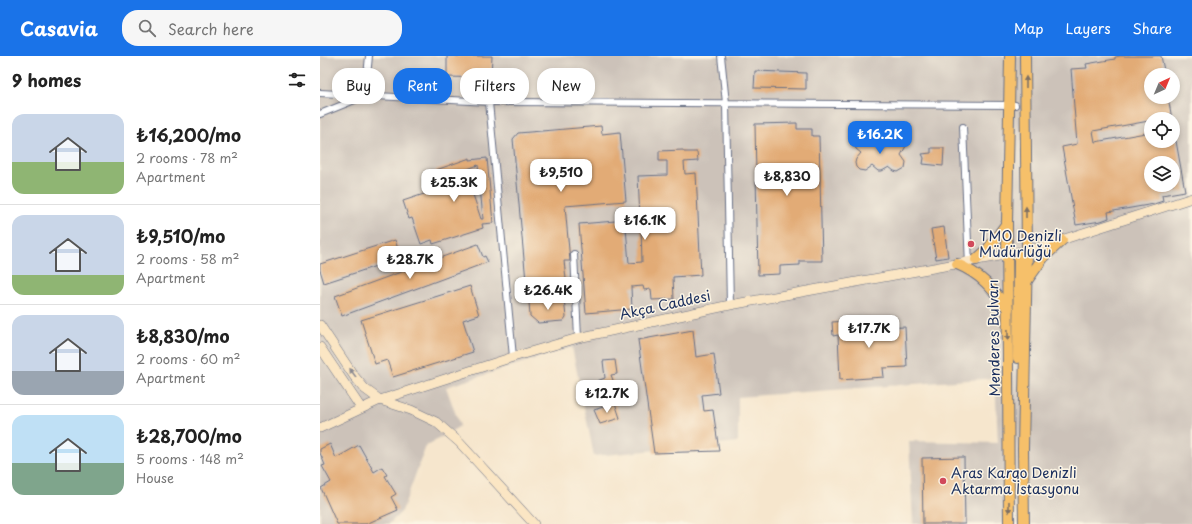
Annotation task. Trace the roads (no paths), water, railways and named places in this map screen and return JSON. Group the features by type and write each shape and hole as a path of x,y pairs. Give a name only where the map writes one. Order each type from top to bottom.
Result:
{"main road":[{"name":"Menderes Bulvarı","path":"1009,524 1008,309 1017,253 1026,56"},
{"name":"Menderes Bulvarı","path":"1010,57 1012,105 1007,223 1026,282 1023,449 1024,524"},
{"path":"1012,105 1017,253 1017,336 1023,449"},
{"path":"957,264 972,263 995,241 1007,223"},
{"path":"1026,282 1043,258 1062,240"},
{"path":"972,263 982,278 994,290 1008,309"}],"street":[{"path":"368,68 369,56"},
{"path":"721,56 726,103 730,305"},
{"path":"320,93 332,94"},
{"path":"385,97 460,101"},
{"path":"529,102 1012,105"},
{"path":"320,114 345,104"},
{"path":"489,104 513,357"},
{"path":"963,127 972,263 1017,253 1062,240 1192,198"},
{"path":"574,254 578,338"},
{"name":"Akça Caddesi","path":"320,428 380,400 513,357 578,338 730,305 957,264"},
{"path":"320,325 358,380 369,392 380,400 411,410 436,422 459,442 534,524"},
{"path":"320,347 361,408"}],"place":[{"name":"TMO Denizli Müdürlüğü","path":"971,244"},
{"name":"Aras Kargo Denizli Aktarma İstasyonu","path":"943,481"}]}
